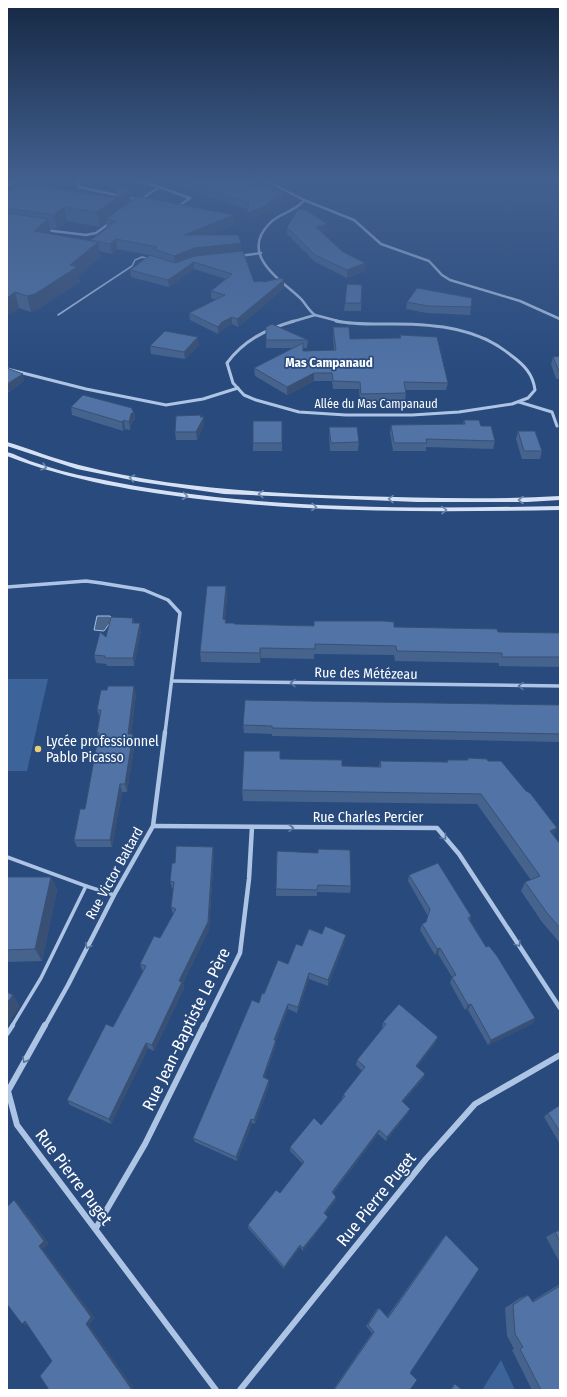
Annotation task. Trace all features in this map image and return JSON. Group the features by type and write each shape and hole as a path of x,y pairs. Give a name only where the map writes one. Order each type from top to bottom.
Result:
{"main road":[{"path":"7,444 77,467 141,480 224,492 417,500 527,500 560,498"},
{"path":"7,454 65,474 142,490 238,502 321,508 420,510 560,508"}],"street":[{"path":"7,369 86,389 166,405 203,399 238,388 233,383 228,363 234,352 251,338 284,323 315,315 300,298 274,276 263,261 260,244"},
{"path":"382,244 429,262 442,275 450,280 523,303 560,319"},
{"path":"237,256 261,253"},
{"name":"Allée du Mas Campanaud","path":"238,388 244,395 256,400 299,412 346,416 412,415 459,412 512,404 528,398 535,390 534,379 511,353 496,343 474,334 442,326 356,324 333,321 315,315"},
{"path":"518,401 552,412 557,426"},
{"name":"Rue Victor Baltard","path":"7,587 86,581 101,583 144,590 168,600 180,613 173,681 153,826 114,895 68,985 8,1091"},
{"name":"Rue des Métézeau","path":"173,681 560,686"},
{"name":"Rue Charles Percier","path":"153,826 252,828 437,828 459,854 560,1008"},
{"name":"Rue Jean-Baptiste Le Père","path":"96,1228 145,1144 240,953 249,879 252,828"},
{"name":"Rue Pierre Puget","path":"240,1390 426,1159 475,1104 560,1055"},
{"name":"Rue Pierre Puget","path":"8,1091 17,1125 96,1228 216,1390"}],"lane":[{"path":"58,315 132,266 135,260 142,257 156,262"},
{"path":"7,857 114,895"},
{"path":"7,1034 41,978 86,886"}],"shaded area":[{"path":"97,616 110,616 112,620 104,631 94,630"},
{"path":"7,679 48,679 27,771 7,771"},
{"path":"501,1360 515,1390 482,1390"}],"building":[{"path":"7,244 95,244 70,265 77,267 35,294 27,296 15,292 7,298"},
{"path":"143,244 230,244 194,248 174,256 154,249 157,247"},
{"path":"304,244 335,244 343,252 365,263 347,270 315,255"},
{"path":"243,251 254,282 264,282 281,278 284,280 237,319 232,317 222,322 218,327 189,313 225,295 211,291 232,274 194,262 168,280 130,270 150,255 175,263 195,256"},
{"path":"347,284 362,285 361,303 345,303"},
{"path":"417,288 472,298 471,307 428,306 407,302"},
{"path":"272,324 308,340 266,340 266,327"},
{"path":"333,327 349,327 350,339 401,338 400,335 437,337 448,383 404,382 406,393 361,394 360,382 333,381 332,373 314,373 287,387 254,368 303,343 303,351 336,350"},
{"path":"165,331 198,337 184,352 150,346"},
{"path":"560,356 560,371 559,371 553,357"},
{"path":"7,368 23,374 7,384"},
{"path":"83,395 132,408 134,411 131,414 129,422 124,420 122,422 71,407"},
{"path":"201,415 200,417 204,417 196,432 175,432 176,416"},
{"path":"464,420 479,420 481,426 491,426 495,441 426,439 427,443 394,443 391,425 465,424"},
{"path":"253,421 282,421 282,443 253,443"},
{"path":"329,427 357,427 359,442 331,443"},
{"path":"518,431 535,431 542,451 524,451"},
{"path":"207,586 226,586 223,619 226,620 225,623 314,626 314,621 384,621 394,622 394,627 497,629 498,632 560,633 560,657 502,657 502,653 397,651 396,646 315,644 315,649 260,648 260,653 200,652"},
{"path":"111,617 133,618 132,623 140,623 133,658 105,658 105,656 94,655 100,632 106,637"},
{"path":"108,686 134,686 128,734 133,734 125,784 120,784 110,840 74,840 80,809 85,809 99,733 97,733 101,710 97,710 101,690 107,690"},
{"path":"245,700 560,705 560,734 272,728 272,726 243,725"},
{"path":"244,751 280,751 280,759 342,760 342,766 381,767 380,761 448,762 447,760 468,760 468,758 501,761 526,791 530,793 557,828 550,831 560,844 560,928 547,913 525,882 540,876 481,794 242,790"},
{"path":"176,846 213,847 208,922 179,981 182,982 152,1045 146,1043 109,1119 67,1100 106,1024 113,1027 146,966 140,964 154,936 160,938 176,909 171,907 174,882 170,881 172,863 175,863"},
{"path":"318,849 350,850 351,886 318,885 317,890 276,889 277,851 318,853"},
{"path":"438,863 471,916 468,918 486,947 489,946 497,956 535,1018 491,1040 471,1004 468,1005 452,977 456,975 440,948 437,949 422,924 426,922 430,909 409,875"},
{"path":"7,877 51,877 35,949 7,950"},
{"path":"325,926 346,935 328,980 309,973 298,1007 288,1004 274,1040 276,1040 263,1077 269,1080 254,1120 251,1119 236,1157 193,1138 252,1000 259,1003 262,993 264,994 278,960 288,964 296,944 302,946 309,929 322,934"},
{"path":"7,992 13,995 7,1003"},
{"path":"399,1004 438,1037 416,1066 425,1074 402,1101 410,1109 387,1137 379,1130 332,1192 336,1197 324,1213 328,1217 303,1248 300,1245 284,1267 248,1225 276,1190 280,1193 304,1162 290,1147 314,1118 321,1125 345,1096 343,1095 365,1067 357,1060 386,1024 383,1022"},
{"path":"560,1105 560,1132 548,1113"},
{"path":"14,1200 44,1241 39,1246 91,1317 86,1324 132,1390 49,1390 40,1376 52,1361 25,1321 22,1324 7,1304 7,1207"},
{"path":"560,1230 560,1242 555,1232"},
{"path":"446,1235 479,1269 410,1373 417,1380 410,1390 334,1390 374,1332 368,1325 379,1308 388,1318"},
{"path":"560,1286 560,1390 541,1390 520,1349 523,1347 515,1334 513,1305 528,1295 533,1302"},
{"path":"455,1384 462,1390 451,1390"}],"place":[{"name":"Lycée professionnel Pablo Picasso","path":"38,749"}],"district":[{"name":"Mas Campanaud","path":"329,362"}]}
